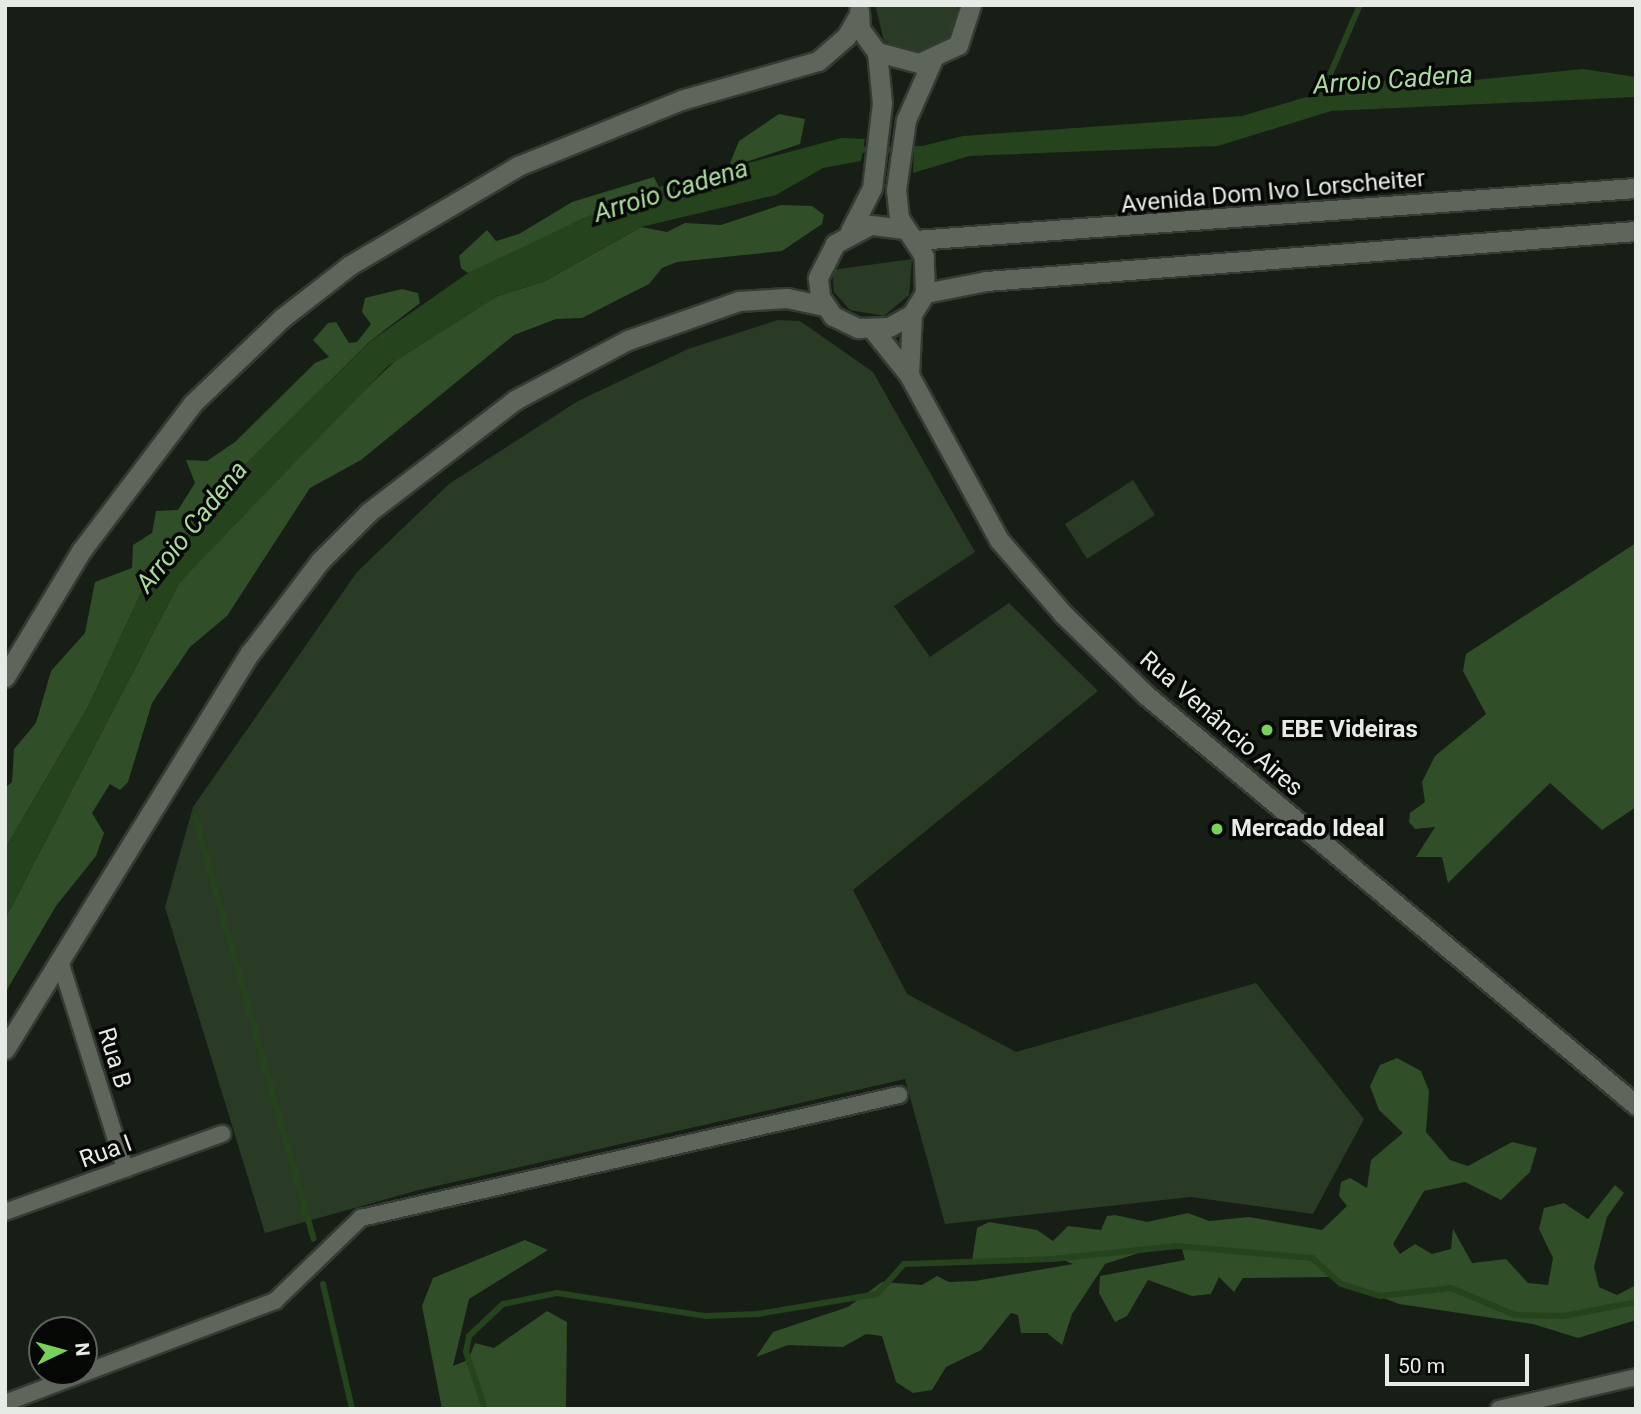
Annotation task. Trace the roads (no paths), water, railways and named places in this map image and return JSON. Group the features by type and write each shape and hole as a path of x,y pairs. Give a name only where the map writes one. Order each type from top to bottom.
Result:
{"main road":[{"path":"909,374 912,314 925,293 924,256 909,235 896,190 906,120 932,61 967,33 971,5"},
{"path":"824,306 818,278 835,244 850,231 872,188 881,117 877,52 859,10"},
{"path":"5,677 81,551 192,404 282,318 350,265 518,166 681,100 818,61 846,37 859,10"},
{"path":"877,52 902,63 932,61"},
{"name":"Avenida Dom Ivo Lorscheiter","path":"909,235 1636,188"},
{"path":"850,231 879,224 909,235"},
{"path":"925,293 986,281 1636,231"},
{"path":"5,1049 250,653 320,561 369,512 515,400 628,340 739,302 787,298 824,306 845,324 873,330 912,314"},
{"name":"Rua Venâncio Aires","path":"873,330 909,374 999,540 1063,614 1146,695 1636,1105"}],"street":[{"name":"Rua B","path":"60,961 125,1169"},
{"path":"5,1403 275,1301 361,1218 899,1095"},
{"name":"Rua I","path":"5,1212 222,1134"},
{"path":"1499,1409 1636,1377"}],"water":[{"name":"Arroio Cadena","path":"1583,69 1636,77 1636,97 1331,111 1218,146 969,156 913,173 914,148 963,136 1242,116 1340,87 1422,75 1465,81"},
{"name":"Arroio Cadena","path":"841,138 865,139 861,161 823,168 776,195 641,227 545,281 498,296 388,366 179,583 5,919 5,849 87,709 149,576 230,480 369,342 468,273 582,219 659,187"}],"waterway":[{"path":"1319,100 1360,5"},
{"name":"Arroio Cadena","path":"856,150 922,149"},
{"path":"195,817 314,1239"},
{"path":"485,1409 466,1352 469,1336 503,1304 557,1293 706,1316 758,1314 877,1294 904,1264 1052,1259 1177,1246 1312,1258 1341,1284 1380,1296 1451,1288 1515,1315 1564,1316 1636,1302"},
{"path":"323,1284 352,1409"}],"place":[{"name":"EBE Videiras","path":"1267,730"},
{"name":"Mercado Ideal","path":"1217,829"}]}
